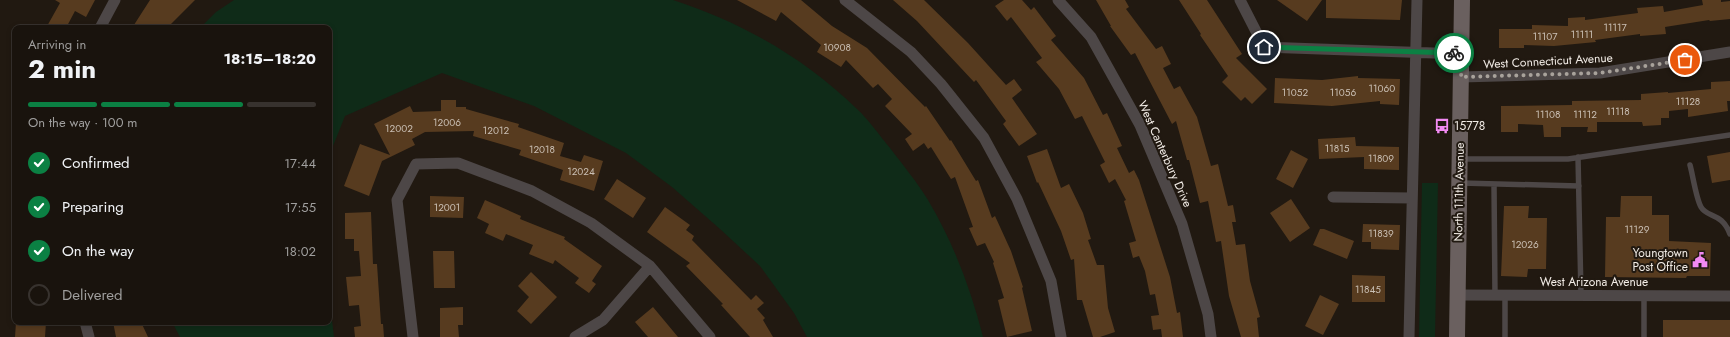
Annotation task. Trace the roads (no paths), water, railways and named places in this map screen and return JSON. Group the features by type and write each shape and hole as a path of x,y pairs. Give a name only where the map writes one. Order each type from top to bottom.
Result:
{"street":[{"path":"102,25 115,0"},
{"path":"845,0 911,52 941,84 984,138 1017,199 1051,281 1061,337"},
{"name":"West Canterbury Drive","path":"1058,0 1091,38 1140,125 1182,224 1208,314 1211,337"},
{"path":"1240,0 1264,47 1462,54"},
{"path":"1409,337 1417,0"},
{"name":"North 111th Avenue","path":"1457,337 1462,0"},
{"name":"West Connecticut Avenue","path":"1461,77 1600,73 1730,52"},
{"path":"413,337 397,200 416,164 458,163 532,191 591,223 650,266 710,337"},
{"path":"1333,197 1412,198"},
{"path":"575,337 603,320 650,266"},
{"name":"West Arizona Avenue","path":"1457,295 1730,296"},
{"path":"86,325 89,337"}],"lane":[{"path":"1460,159 1568,159 1730,136"},
{"path":"1578,158 1581,295"},
{"path":"1690,165 1702,208 1708,213 1721,219 1730,234"},
{"path":"1459,183 1579,186"},
{"path":"1494,184 1500,295 1505,337"},
{"path":"1644,295 1644,337"}],"place":[{"name":"15778","path":"1442,126"},
{"name":"Youngtown Post Office","path":"1700,260"}]}
